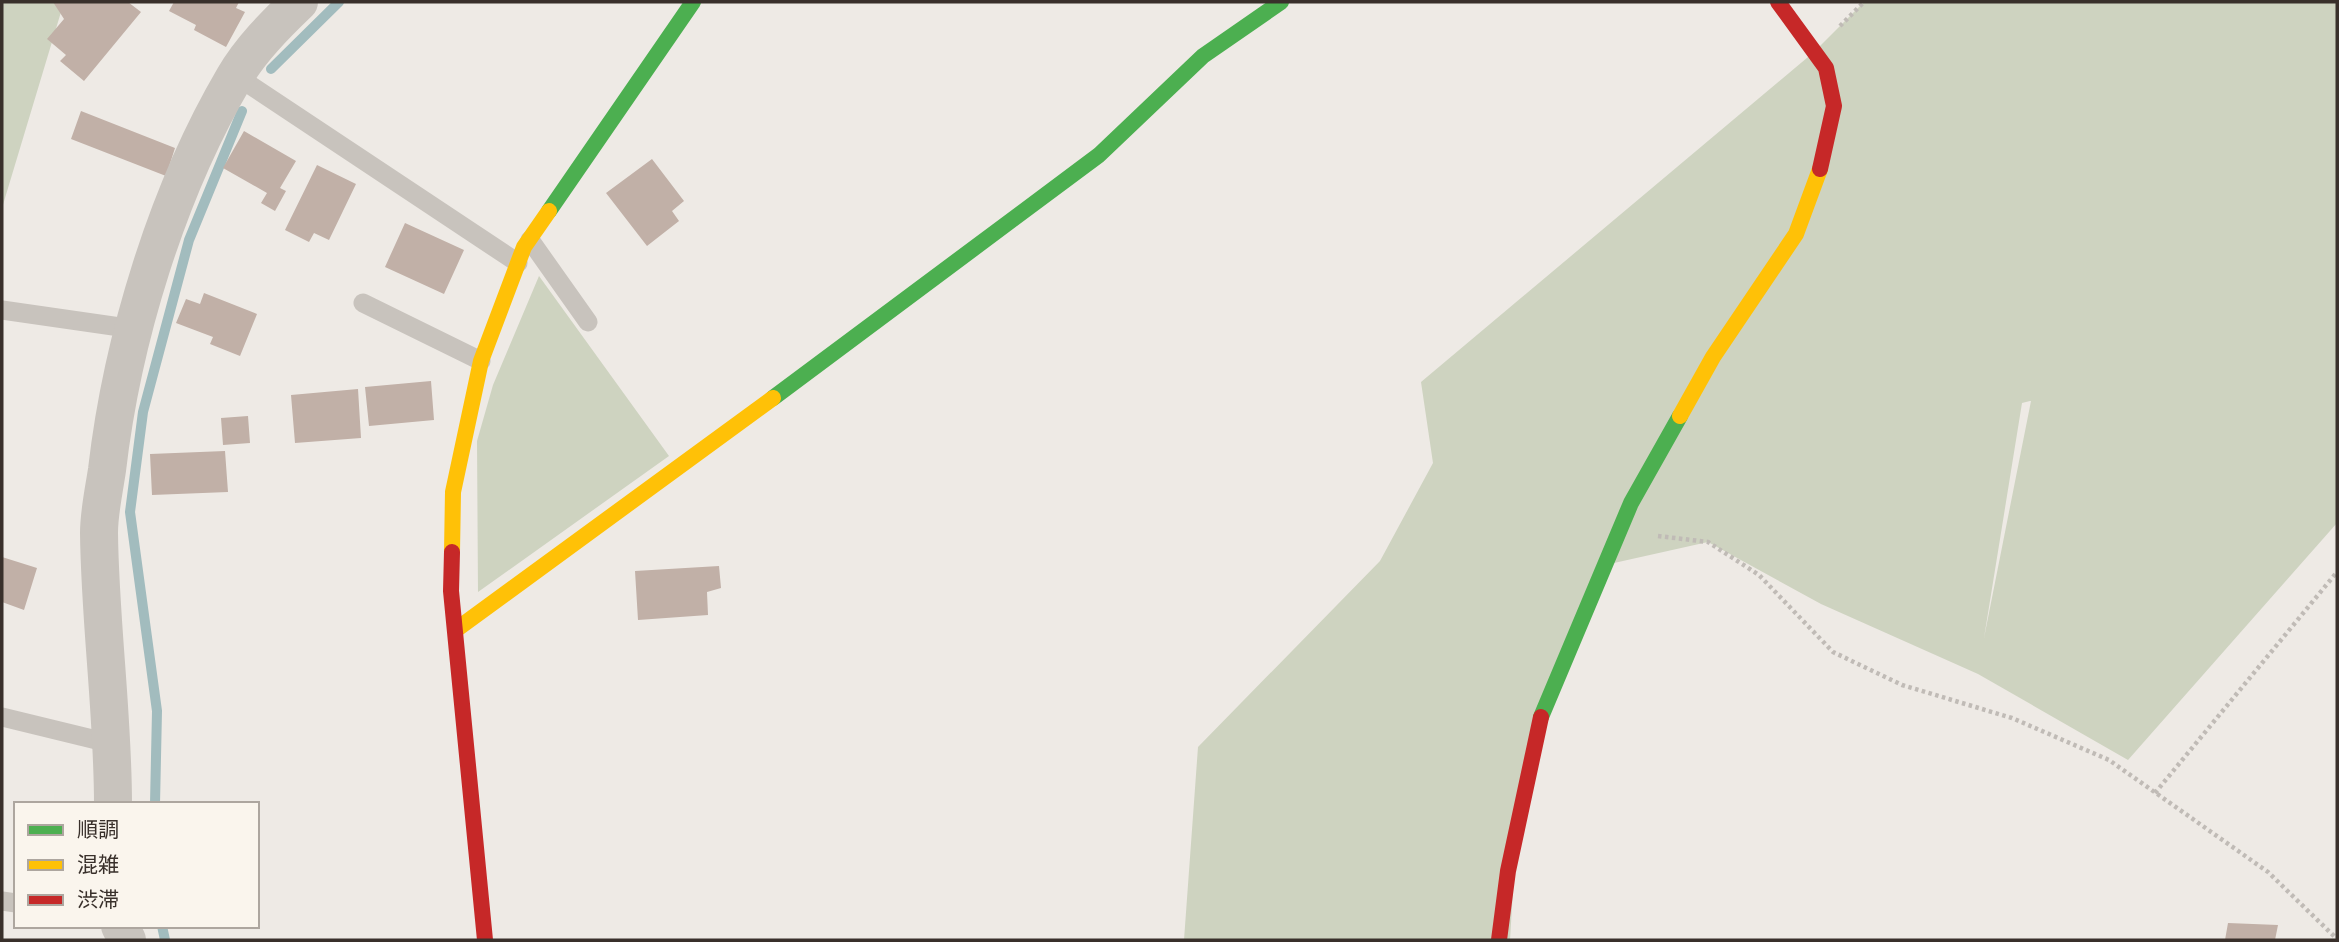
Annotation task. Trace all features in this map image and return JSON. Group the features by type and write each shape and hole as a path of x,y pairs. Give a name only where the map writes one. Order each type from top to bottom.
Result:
{"street":[{"path":"114,802 113,744 99,531 114,412 134,329 194,153 235,75 275,25 299,2"},
{"path":"485,940 457,629 451,591 453,492 481,361 530,240 693,2"},
{"path":"457,629 598,529 1099,155 1203,57 1281,2"},
{"path":"1499,940 1508,871 1543,710 1631,503 1713,358 1796,234 1818,178 1833,106 1826,68 1778,2"}],"lane":[{"path":"235,75 519,263"},
{"path":"530,240 588,322"},
{"path":"363,303 481,361"},
{"path":"2,310 134,329"},
{"path":"2,717 113,744"}],"path":[{"path":"1619,531 1708,542 1759,575 1833,652 1902,685 2012,718 2109,760 2268,872 2337,939"},
{"path":"2155,793 2337,572"}],"green space":[{"path":"2,2 64,2 2,208"},
{"path":"1864,2 2337,2 2337,523 2128,760 1978,674 1821,604 1708,542 1605,565 1519,790 1510,940 1184,940 1198,747 1380,561 1433,463 1421,382 1814,52","holes":["2031,401 1984,638 2022,403"]},
{"path":"539,276 669,456 478,592 477,441 493,385"}],"building":[{"path":"53,2 128,2 141,12 84,81 60,61 66,55 47,39 64,19"},
{"path":"174,2 239,2 236,8 245,12 226,47 194,30 196,25 169,11"},
{"path":"81,111 175,148 166,176 71,139"},
{"path":"244,131 296,161 280,188 286,191 275,211 261,203 267,193 223,168"},
{"path":"652,159 684,201 672,211 679,221 647,246 606,193"},
{"path":"317,165 356,184 329,240 314,233 309,242 285,230"},
{"path":"405,223 464,250 444,294 385,267"},
{"path":"204,293 257,314 240,356 210,344 213,337 176,323 186,299 200,304"},
{"path":"431,381 434,420 369,426 365,387"},
{"path":"358,389 361,438 295,443 291,395"},
{"path":"248,416 250,443 223,445 221,418"},
{"path":"225,451 228,492 152,495 150,454"},
{"path":"2,557 37,568 24,610 2,602"},
{"path":"719,566 721,588 707,592 708,615 638,620 635,571"},
{"path":"2228,923 2278,925 2275,940 2225,940"}],"waterway":[{"path":"271,69 339,2"},
{"path":"155,802 157,711 130,512 143,412 189,240 242,111"},
{"path":"162,928 165,940"}],"traffic: fast":[{"path":"549,211 693,2"},
{"path":"773,398 1099,155 1203,56 1281,2"},
{"path":"1541,717 1631,503 1680,416"}],"traffic: slow":[{"path":"1680,416 1713,357 1796,234 1820,169"},
{"path":"452,552 453,492 481,361 524,247 549,211"},
{"path":"457,629 773,398"}],"traffic: jam":[{"path":"1778,2 1826,68 1834,106 1820,169"},
{"path":"452,552 451,591 485,940"},
{"path":"1499,940 1508,871 1541,717"}]}
